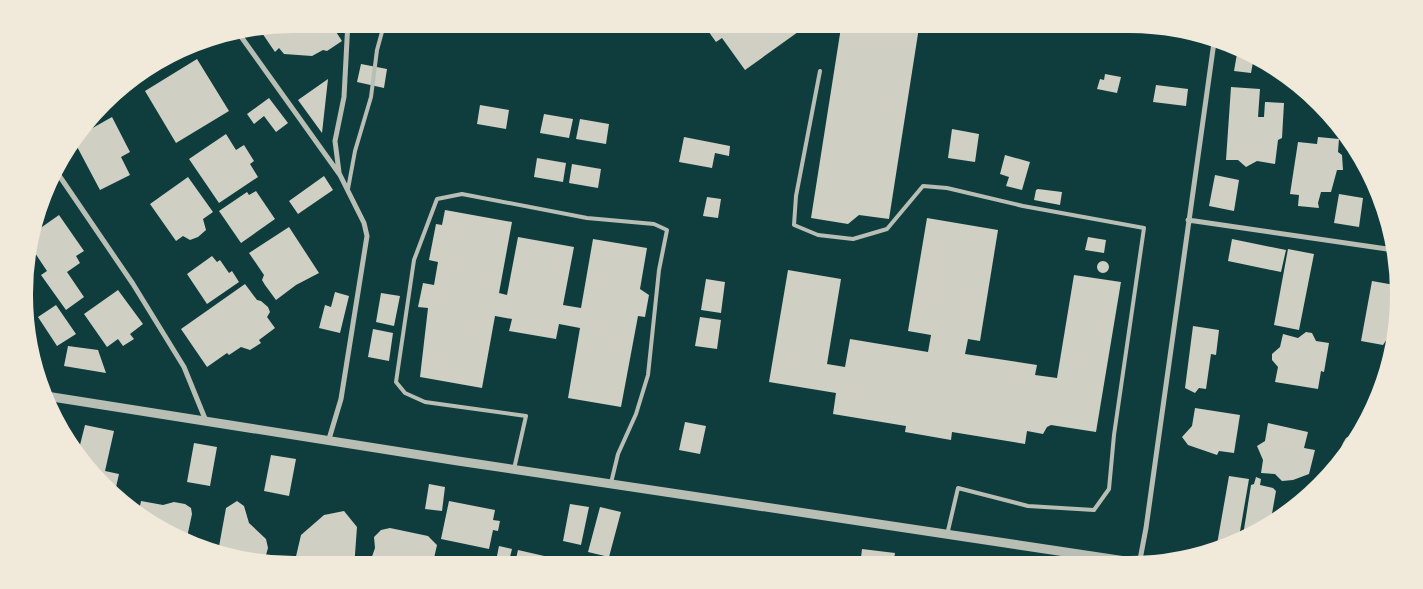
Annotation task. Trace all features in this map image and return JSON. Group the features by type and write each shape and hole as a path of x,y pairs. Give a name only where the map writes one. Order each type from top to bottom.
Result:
{"street":[{"path":"340,175 336,142 344,97 348,30"},
{"path":"240,36 340,175 367,236 341,399 329,439"},
{"path":"1140,558 1146,528 1213,44"},
{"path":"59,175 133,284 184,367 206,421"},
{"path":"1188,220 1389,249"},
{"path":"50,397 1106,559"}],"lane":[{"path":"347,191 355,151 371,97 377,50 383,30"},
{"path":"820,71 796,196 794,225 818,235 853,239 879,232 887,229 923,186 947,188 997,201 1144,228 1114,435 1109,489 1094,510 1028,506 958,488 947,535"},
{"path":"514,469 526,416 425,402 405,393 396,382 414,260 437,199 462,194 587,218 654,224 666,230 659,270 648,375 636,414 618,454 611,483"}],"building":[{"path":"294,30 335,30 342,41 327,51 323,50 312,56 284,54 279,48 275,52 262,33"},
{"path":"707,30 797,30 798,32 745,70 722,38 716,42"},
{"path":"841,30 919,30 889,219 859,215 848,224 811,218"},
{"path":"1237,53 1253,61 1251,73 1234,71"},
{"path":"197,59 229,111 176,143 145,91"},
{"path":"361,64 387,69 384,88 357,82"},
{"path":"1105,74 1121,77 1117,93 1097,89 1100,79 1104,80"},
{"path":"328,79 322,133 298,100"},
{"path":"1156,85 1188,89 1186,106 1153,102"},
{"path":"1231,87 1260,89 1258,117 1264,117 1265,102 1284,103 1282,138 1278,140 1275,164 1257,161 1246,167 1238,160 1226,160"},
{"path":"269,98 288,123 276,132 264,116 254,124 247,114"},
{"path":"480,105 509,110 506,129 477,124"},
{"path":"544,114 573,119 569,138 540,133"},
{"path":"112,117 130,152 121,157 130,175 100,190 77,146 86,132"},
{"path":"580,119 609,124 606,144 576,139"},
{"path":"952,129 979,134 975,162 948,158"},
{"path":"226,134 236,150 244,145 254,161 250,164 258,177 219,203 189,159"},
{"path":"684,137 730,146 729,156 715,153 712,168 679,162"},
{"path":"1318,137 1339,139 1338,152 1342,155 1343,170 1337,170 1331,192 1321,192 1318,203 1319,208 1298,206 1299,195 1290,194 1298,142 1317,144"},
{"path":"1005,155 1030,162 1022,190 1006,186 1009,177 1000,174"},
{"path":"537,158 566,163 563,182 534,177"},
{"path":"572,164 601,169 598,188 569,183"},
{"path":"1215,175 1239,180 1234,211 1209,206"},
{"path":"324,176 333,190 298,214 289,201"},
{"path":"188,177 213,212 203,219 206,230 198,237 190,240 183,236 176,241 150,204"},
{"path":"1036,190 1062,192 1060,205 1034,200"},
{"path":"256,191 275,219 241,243 219,211 247,192 249,195"},
{"path":"1339,194 1363,198 1359,227 1334,223"},
{"path":"707,197 721,199 718,218 703,216"},
{"path":"445,210 512,222 499,293 507,295 518,237 574,247 563,305 581,308 593,239 647,248 640,289 649,295 645,317 638,316 621,407 568,398 580,328 559,324 556,339 509,331 512,319 495,316 482,388 420,377 428,308 418,307 423,283 434,285 438,262 429,260 436,224 442,225"},
{"path":"59,215 84,251 76,256 80,263 67,272 84,297 66,310 41,275 47,271 34,251 38,230"},
{"path":"927,218 998,230 980,341 968,339 965,354 1037,365 1035,375 1057,378 1074,275 1121,282 1096,432 1051,425 1047,427 1043,434 1027,431 1025,444 952,432 951,440 905,432 906,426 833,414 836,393 769,382 788,270 841,279 827,364 845,367 850,339 928,352 931,335 908,331"},
{"path":"289,227 319,273 296,285 276,300 262,280 264,275 249,253"},
{"path":"1088,237 1106,240 1104,253 1085,250"},
{"path":"1232,239 1286,250 1281,272 1228,261"},
{"path":"1288,249 1314,254 1299,330 1274,325"},
{"path":"212,256 217,262 220,260 229,273 232,271 239,282 207,304 187,274"},
{"path":"1101,261 1105,261 1109,267 1105,273 1101,273 1097,269 1097,265"},
{"path":"706,279 725,282 721,313 701,310"},
{"path":"1372,281 1392,285 1389,339 1387,339 1383,345 1361,341"},
{"path":"245,284 257,300 268,307 270,312 267,317 275,328 259,340 261,343 250,350 241,347 229,355 227,353 207,367 181,329"},
{"path":"118,290 143,324 130,334 134,339 123,346 118,339 107,347 84,314"},
{"path":"335,292 349,296 340,333 319,328 325,305 331,307"},
{"path":"381,293 400,296 394,326 376,322"},
{"path":"56,305 76,334 57,346 38,317"},
{"path":"700,317 721,320 717,349 695,346"},
{"path":"1193,326 1219,330 1216,355 1211,354 1206,389 1199,388 1195,393 1185,388"},
{"path":"373,329 393,333 389,361 368,357"},
{"path":"1306,332 1312,333 1316,341 1329,343 1324,372 1321,371 1318,389 1275,382 1278,367 1272,360 1272,354 1280,347 1283,334 1298,338"},
{"path":"68,346 98,350 106,373 64,366"},
{"path":"1195,408 1240,415 1234,453 1219,451 1217,455 1188,445 1182,437 1192,426"},
{"path":"685,422 706,426 700,454 679,450"},
{"path":"1268,423 1308,432 1304,448 1315,450 1309,474 1293,480 1282,481 1275,474 1261,473 1263,460 1257,446 1265,441"},
{"path":"85,425 114,431 105,471 119,474 116,489 107,482 79,448"},
{"path":"1353,434 1342,450 1341,448 1346,438"},
{"path":"194,443 217,447 210,486 187,482"},
{"path":"271,455 296,459 289,496 264,491"},
{"path":"1229,476 1249,479 1239,535 1217,544"},
{"path":"1256,477 1261,479 1260,485 1273,488 1276,491 1272,516 1243,533 1251,485 1254,484"},
{"path":"429,484 445,487 442,511 425,509"},
{"path":"141,501 163,505 174,502 185,504 191,508 192,514 187,536 162,524 140,508"},
{"path":"237,501 244,506 249,523 266,539 267,557 219,548 226,508"},
{"path":"449,501 495,510 493,520 500,521 498,531 493,530 489,549 441,539"},
{"path":"570,504 589,507 581,545 563,541"},
{"path":"600,507 621,512 609,557 588,552"},
{"path":"344,511 357,527 355,559 295,559 301,535 324,515"},
{"path":"390,528 428,536 437,545 434,559 371,559 375,548 374,537 381,530"},
{"path":"499,546 512,549 510,559 496,559"},
{"path":"862,549 895,553 894,559 861,559"},
{"path":"518,550 557,559 516,559"},
{"path":"623,556 637,559 615,559"}]}
